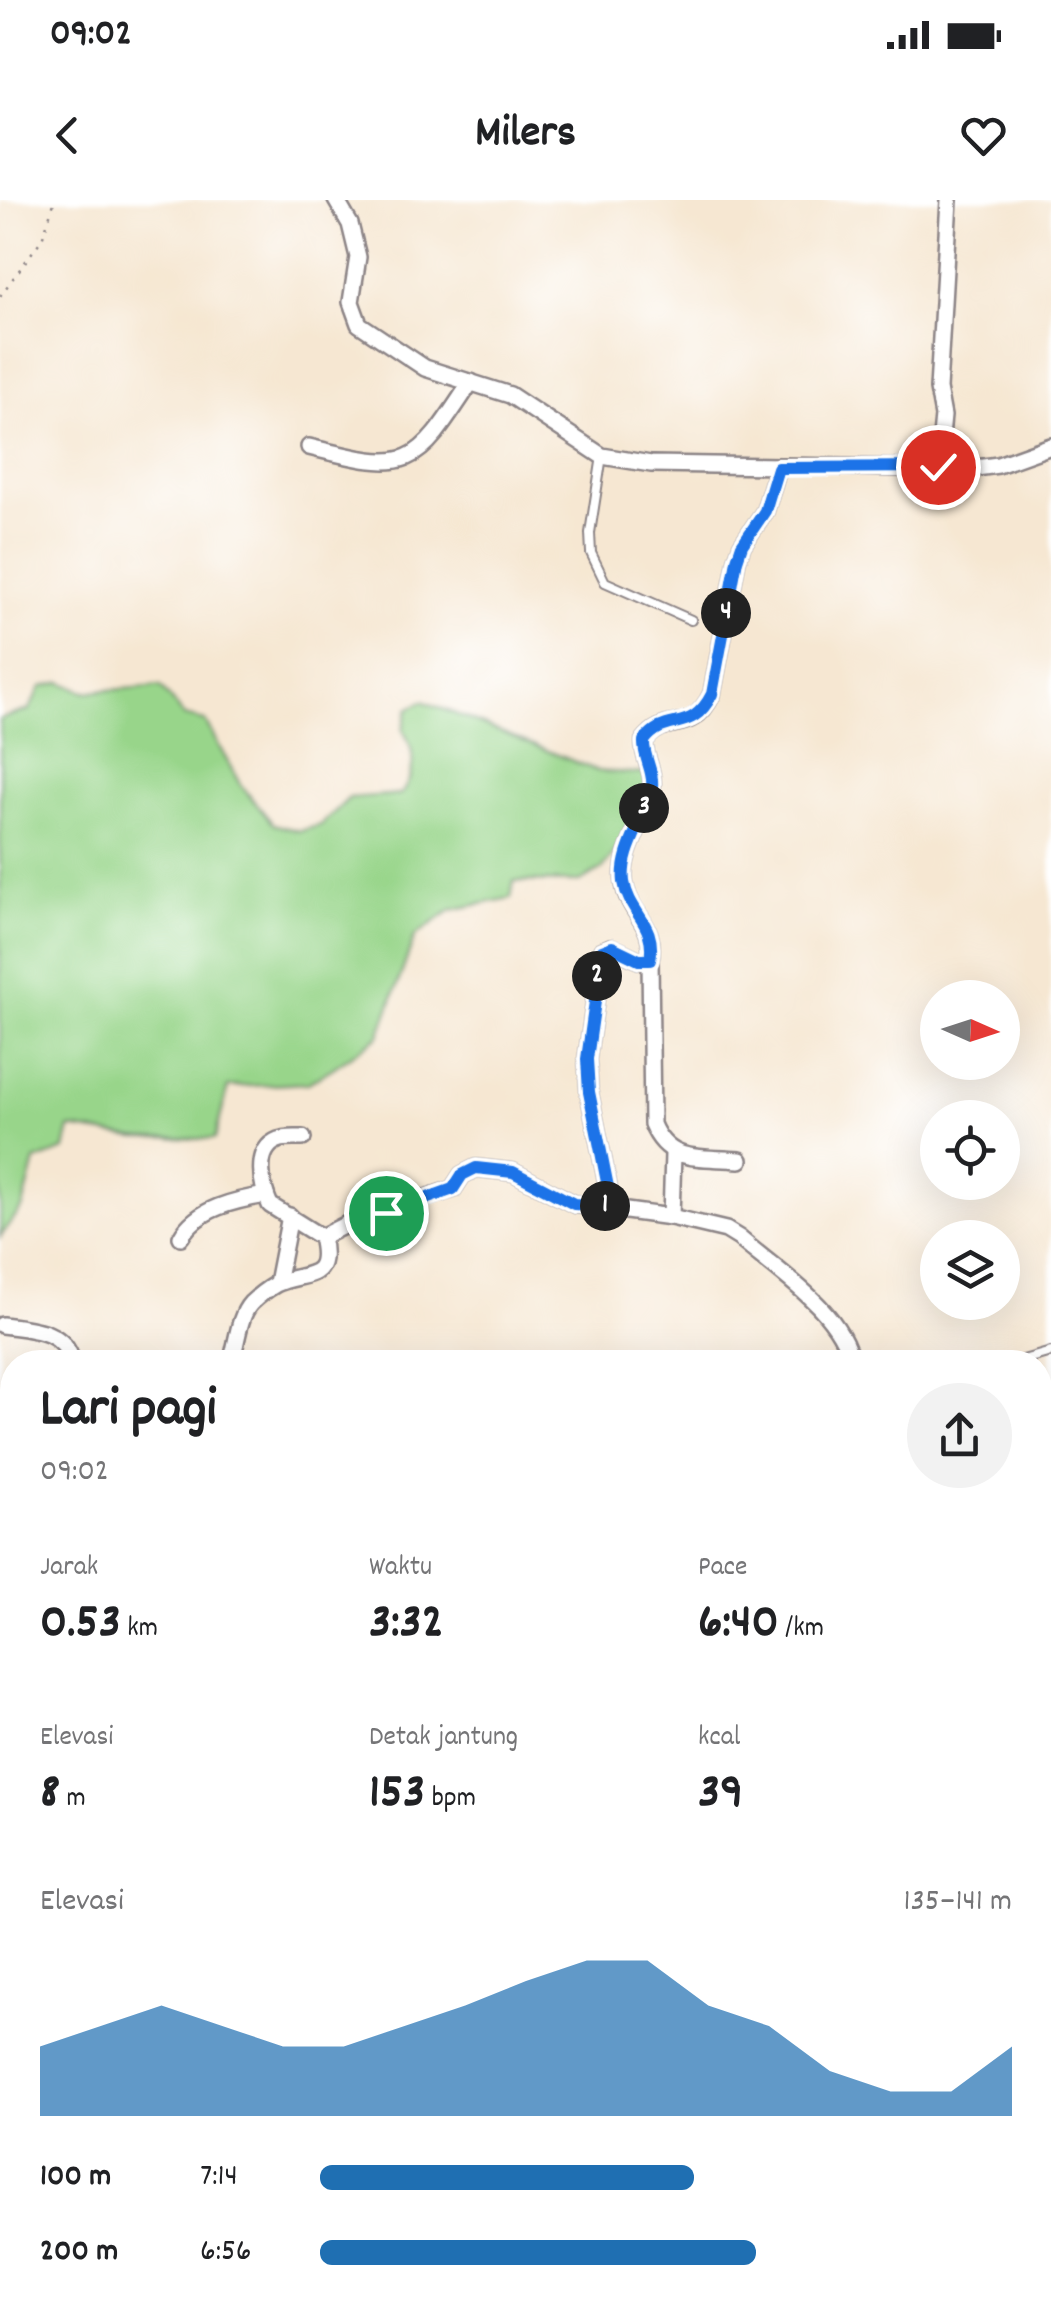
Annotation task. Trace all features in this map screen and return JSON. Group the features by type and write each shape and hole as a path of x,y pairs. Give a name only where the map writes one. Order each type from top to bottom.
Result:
{"street":[{"path":"336,200 350,224 358,257 351,302 358,324 425,368 510,394 602,456 652,464 969,469 998,465 1051,446"},
{"path":"938,467 944,416 938,388 949,200"},
{"path":"309,447 368,461 395,463 406,459 439,430 470,382"},
{"path":"740,1160 673,1154 660,1143 652,1124 651,935 624,880 628,853 652,786 643,753 644,741 659,727 696,719 706,707 712,694 737,560 742,545 765,511 778,468"},
{"path":"612,1207 589,1092 587,1059 600,958 602,951 612,947 639,960 650,960"},
{"path":"235,1350 249,1304 277,1283 307,1278 318,1270 325,1255 320,1238 270,1206 261,1172 269,1146 280,1139 302,1138"},
{"path":"671,1217 673,1154"},
{"path":"320,1238 349,1223 453,1189 462,1175 476,1168 513,1172 574,1204 671,1217 726,1230 832,1318 849,1350"},
{"path":"182,1237 188,1226 230,1202 266,1195"},
{"path":"277,1283 290,1216"},
{"path":"2,1324 53,1335 69,1350"}],"lane":[{"path":"602,456 590,533 591,553 605,582 691,620"}],"path":[{"path":"0,296 42,239 55,200"}],"green space":[{"path":"61,682 84,692 160,686 184,716 205,721 240,784 273,824 300,831 321,825 349,798 401,794 413,762 403,730 408,709 423,701 598,771 649,774 652,793 628,836 602,869 580,882 514,881 511,898 451,910 415,936 379,1036 308,1083 228,1087 215,1139 135,1138 70,1128 65,1150 35,1161 23,1207 0,1237 0,719 29,710 41,687"}],"route":[{"path":"386,1213 453,1189 462,1175 476,1168 513,1172 574,1204 612,1207 589,1092 587,1059 602,951 612,947 639,960 650,960 651,935 624,880 628,853 652,786 643,753 644,741 659,727 696,719 706,707 712,694 737,560 742,545 765,511 778,468 938,467"}]}
